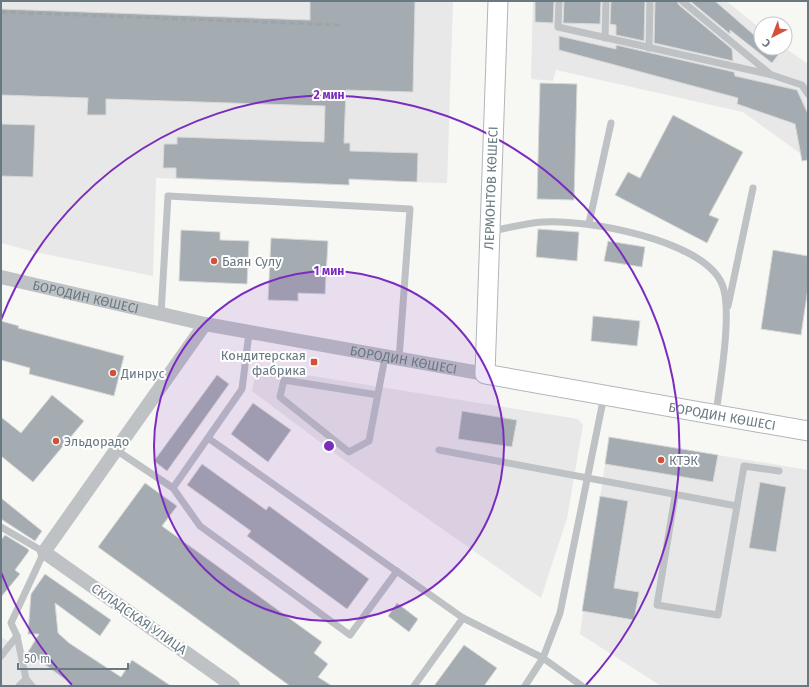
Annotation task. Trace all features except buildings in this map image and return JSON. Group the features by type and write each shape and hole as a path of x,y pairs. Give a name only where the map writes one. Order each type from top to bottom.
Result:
{"street":[{"name":"ЛЕРМОНТОВ КӨШЕСІ","path":"485,374 498,1"},
{"name":"БОРОДИН КӨШЕСІ","path":"1,277 249,333 808,431"},
{"path":"44,552 205,324"},
{"name":"СКЛАДСКАЯ УЛИЦА","path":"44,552 233,686"}],"lane":[{"path":"559,1 558,27 772,75 802,86 808,94"},
{"path":"605,38 606,1"},
{"path":"649,48 650,1"},
{"path":"682,1 772,75"},
{"path":"590,223 611,123"},
{"path":"716,416 727,310 753,188"},
{"path":"161,314 168,196 410,209 399,359"},
{"path":"490,232 542,222 590,223 660,241 706,263 717,274 723,285 727,310"},
{"path":"173,488 242,389 249,333"},
{"path":"378,395 284,380 280,397 349,452 369,441 378,395 385,357"},
{"path":"525,686 543,658 560,613 604,396"},
{"path":"208,438 463,618 543,658 582,686"},
{"path":"116,450 173,488 200,526 350,635 397,571"},
{"path":"439,450 675,496 737,506"},
{"path":"675,496 657,605 718,615 744,466 779,471"},
{"path":"1,527 44,552 10,623 17,636 26,679 32,686"},
{"path":"414,686 463,618"},
{"path":"1,656 17,636"},
{"path":"19,686 26,679"}],"shaded area":[{"path":"1,1 453,1 447,183 349,180 349,185 156,178 153,276 35,252 1,243"},
{"path":"533,1 726,1 753,23 753,56 793,56 793,54 808,64 808,159 743,112 556,70 553,81 531,79"},
{"path":"257,367 578,419 583,425 567,518 541,598 348,463 252,391"},
{"path":"609,437 808,470 808,686 661,686 580,634"},
{"path":"1,637 83,686 1,686"}],"railway":[{"path":"1,12 341,25"}],"place":[{"name":"Баян Сулу","path":"214,261"},
{"name":"Кондитерская фабрика","path":"314,362"},
{"name":"Динрус","path":"113,373"},
{"name":"Эльдорадо","path":"56,441"},
{"name":"КТЭК","path":"661,460"}]}
